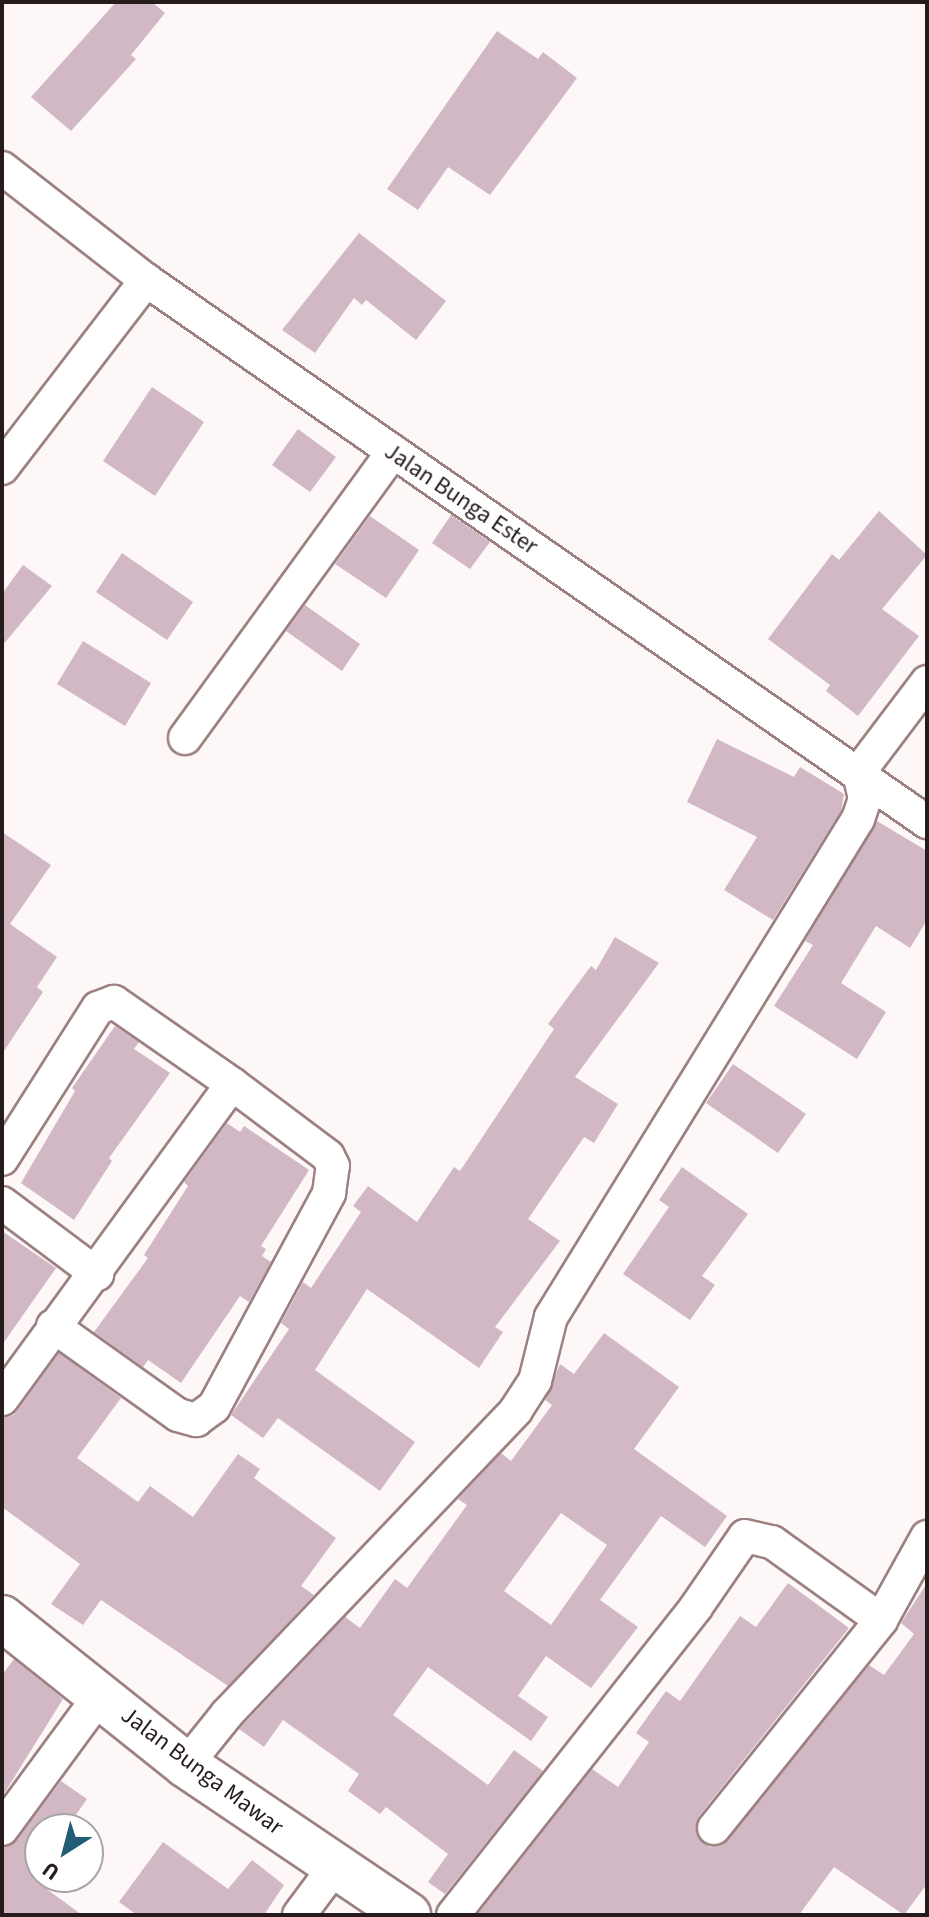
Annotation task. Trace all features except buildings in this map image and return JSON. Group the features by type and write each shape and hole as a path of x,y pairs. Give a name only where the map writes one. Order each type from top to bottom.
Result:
{"street":[{"name":"Jalan Bunga Ester","path":"2,168 146,280 927,822"},
{"path":"2,468 146,280"},
{"path":"185,738 393,452"},
{"path":"186,1765 227,1714 516,1410 535,1381 551,1317 858,819 865,799 859,772 927,682"},
{"path":"2,1159 98,1008 114,1002 232,1084 328,1156 333,1166 329,1193 214,1407 196,1420 178,1415 53,1326"},
{"path":"2,1399 53,1326 97,1274 232,1084"},
{"path":"2,1203 97,1274"},
{"path":"453,1915 696,1607 745,1536 772,1542 881,1620"},
{"path":"714,1828 881,1620 927,1537"},
{"name":"Jalan Bunga Mawar","path":"2,1618 101,1694 186,1765 334,1868 408,1915"},
{"path":"2,1829 101,1694"},
{"path":"299,1915 334,1868"}]}
